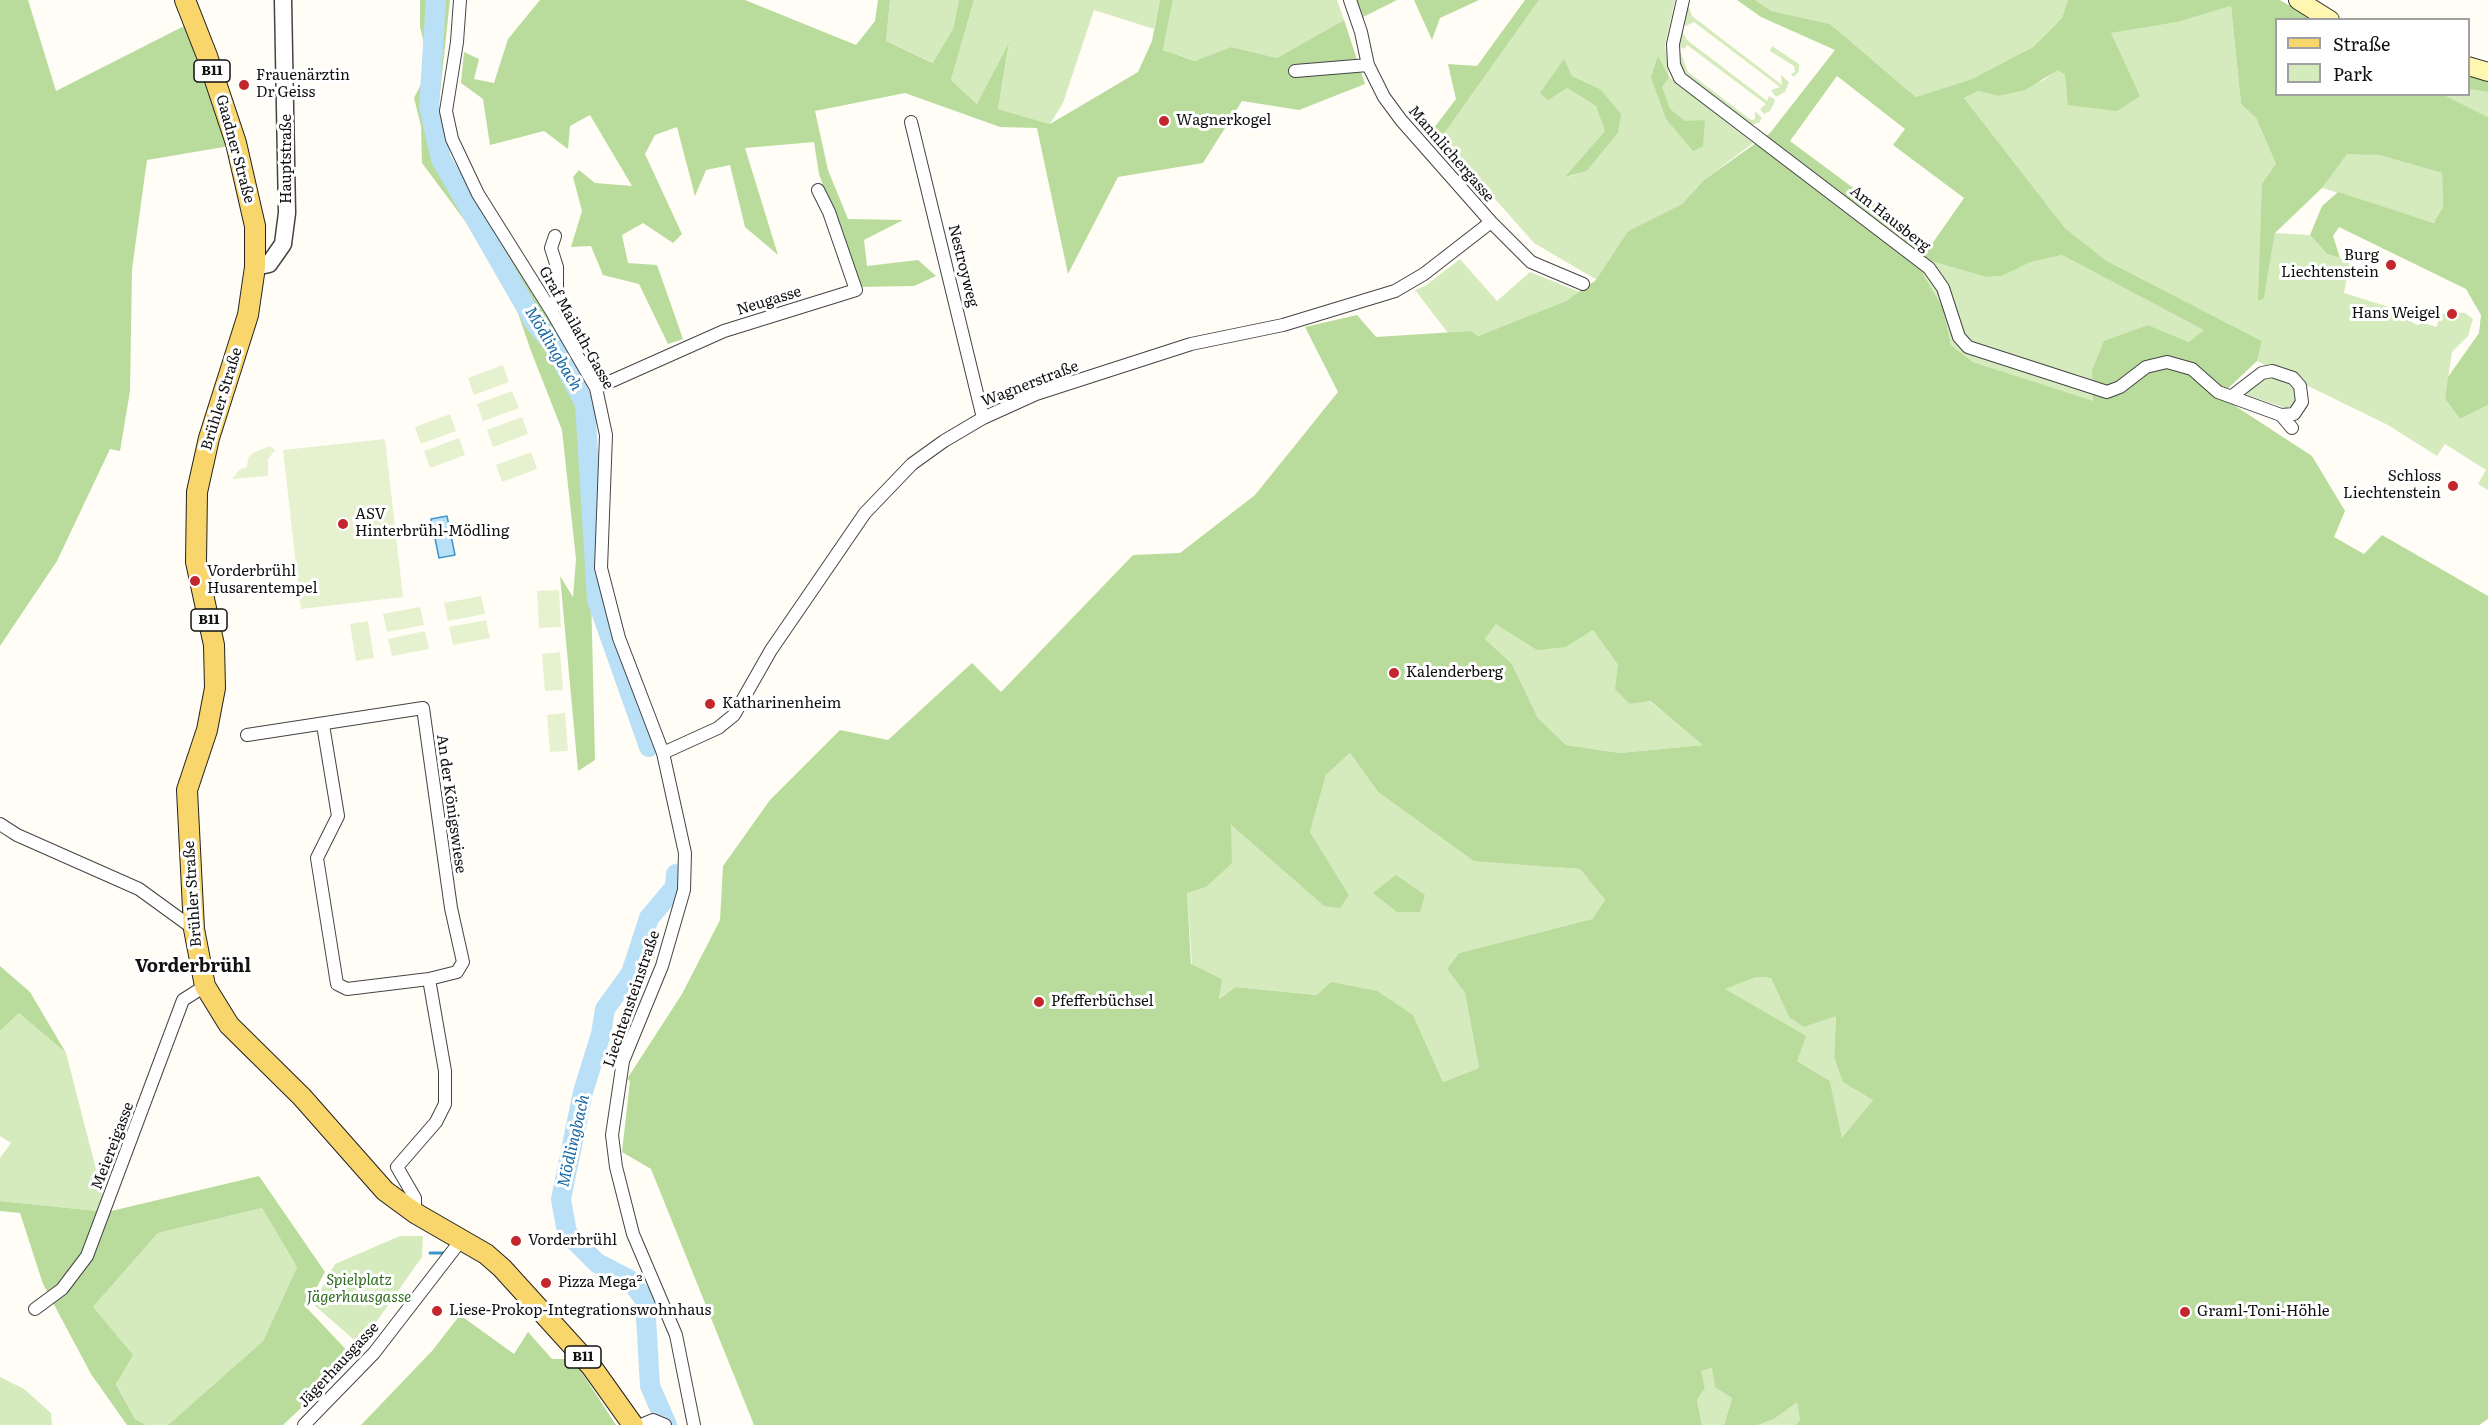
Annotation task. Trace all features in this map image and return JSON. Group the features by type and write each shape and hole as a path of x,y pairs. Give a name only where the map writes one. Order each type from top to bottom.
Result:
{"main road":[{"name":"Gaadner Straße","path":"185,0 236,142 255,226 255,267"},
{"path":"2298,0 2327,18"},
{"path":"2470,66 2488,72"},
{"name":"Brühler Straße","path":"255,267 248,315 209,438 197,492 196,562 214,645 215,688 207,730 187,790 194,929 206,986 230,1025 302,1097 385,1191 415,1213 494,1260 591,1366 633,1425"}],"street":[{"name":"Hauptstraße","path":"255,267 269,264 283,244 287,213 283,0"},
{"name":"Graf Mailath-Gasse","path":"460,0 457,42 446,111 452,139 478,194 552,312 596,388 606,435 601,568 619,638 663,753"},
{"name":"Mannlichergasse","path":"1350,0 1361,32 1368,65 1384,98 1401,120 1491,222 1531,262 1583,284"},
{"name":"Am Hausberg","path":"1683,0 1673,44 1674,65 1680,78 1929,268 1943,288 1959,337 1968,347 2107,392 2120,387 2146,367 2167,362 2192,369 2218,392 2281,415 2292,428"},
{"path":"1295,71 1368,65"},
{"name":"Nestroyweg","path":"911,122 983,418"},
{"name":"Neugasse","path":"596,388 724,330 856,290 829,212 818,190"},
{"name":"Wagnerstraße","path":"663,753 718,728 734,715 771,650 815,582 865,513 912,464 944,441 983,418 1036,394 1191,344 1282,326 1395,291 1424,274 1491,222"},
{"path":"552,312 557,296 557,267 550,248 555,236"},
{"path":"2232,396 2262,373 2272,371 2294,378 2300,386 2302,402 2294,414 2281,415"},
{"name":"An der Königswiese","path":"247,735 423,708 451,908 463,962 457,972 429,979 347,989 337,984 317,858 338,816 324,725"},
{"name":"Liechtensteinstraße","path":"663,753 685,853 684,890 662,966 623,1060 612,1135 615,1167 633,1234 676,1335 694,1425"},
{"path":"0,824 17,835 139,890 194,929"},
{"path":"415,1213 415,1198 397,1167 435,1122 445,1104 445,1071 429,979"},
{"name":"Meiereigasse","path":"34,1309 62,1289 87,1256 183,1000 206,986"},
{"name":"Jägerhausgasse","path":"304,1425 374,1353 462,1239"},
{"path":"641,1425 653,1420 662,1424"}],"green space":[{"path":"0,0 28,0 56,91 188,24 230,146 147,160 132,269 130,391 120,451 110,449 57,561 0,646"},
{"path":"420,0 450,0 439,103 443,143 468,190 563,343 595,414 591,592 595,760 578,771 560,576 573,597 576,559 562,430 512,296 465,221 422,163 421,126 414,98 430,67 420,27"},
{"path":"540,0 745,0 856,45 875,21 878,0 890,0 886,41 933,63 953,29 959,0 974,0 951,80 977,104 1009,43 998,109 1050,124 1138,72 1152,41 1160,0 1173,0 1163,50 1195,61 1231,47 1277,58 1344,20 1365,84 1299,110 1242,101 1203,163 1118,177 1068,274 1037,128 1000,127 905,93 815,111 828,170 848,219 903,220 864,240 867,266 918,260 936,276 914,286 860,287 819,174 814,142 745,148 778,255 745,227 730,165 706,170 695,196 677,127 655,135 645,154 682,234 673,243 643,223 622,235 628,263 657,265 683,339 668,344 639,284 603,275 591,246 571,247 582,211 573,177 579,170 595,183 632,186 590,115 570,126 568,149 544,131 490,145 483,99 461,83 464,52 479,59 474,79 494,83 508,39"},
{"path":"890,0 959,0 953,29 934,63 886,41"},
{"path":"974,0 1160,0 1154,29 1094,10 1063,103 1050,124 998,109 1009,45 977,104 951,80"},
{"path":"1173,0 1337,0 1344,20 1277,58 1231,47 1196,61 1163,50"},
{"path":"1356,0 1397,0 1363,17"},
{"path":"1414,0 1479,0 1440,18 1432,40"},
{"path":"1525,0 1539,0 1441,138 1427,137 1456,99 1448,64 1477,66"},
{"path":"1539,0 1675,0 1665,45 1669,77 1753,143 1704,180 1682,204 1628,231 1597,280 1534,243 1441,138","holes":["1564,60 1572,76 1600,89 1618,133 1587,171 1567,177 1606,131 1596,106 1567,88"]},
{"path":"1737,0 1755,0 1771,11 1830,24 1916,97 1972,79 2033,47 2062,18 2068,0 2280,0 2310,18 2275,18 2275,96 2446,96 2488,117 2488,405 2460,419 2445,399 2448,377 2479,333 2481,315 2466,289 2339,227 2333,236 2340,258 2327,254 2310,235 2322,206 2338,192 2434,223 2443,207 2442,173 2379,155 2347,154 2322,188 2275,233 2264,298 2258,301 2262,184 2276,164 2256,118 2241,104 2231,6 2178,22 2111,33 2140,96 2117,111 2068,105 2065,75 2058,70 2025,90 1998,96 1978,91 1964,98 2065,228 2107,261 2262,341 2257,361 2220,396 2312,456 2345,511 2334,537 2364,554 2382,535 2488,596 2488,1419 2479,1425 1796,1425 1800,1420 1797,1402 1774,1419 1758,1425 1724,1425 1732,1398 1715,1387 1712,1368 1701,1371 1705,1388 1697,1400 1702,1425 754,1425 651,1169 622,1152 630,1081 627,1079 682,994 720,920 723,866 770,800 840,730 888,740 972,663 1001,692 1133,555 1180,553 1255,495 1338,392 1305,327 1357,315 1376,337 1471,331 1478,336 1566,301 1596,280 1628,231 1682,204 1704,180 1770,133 1835,50 1761,17","holes":["1837,76 1905,129 1893,145 1964,198 1925,254 1915,246 1921,238 1790,141","2062,255 2204,330 2189,342 2148,325 2104,341 2092,370 2093,401 1973,362 1951,345 1943,308 1923,274 1931,261 1986,277 2002,276 2031,262","1496,624 1537,650 1566,647 1593,630 1618,665 1615,689 1630,704 1650,701 1703,745 1620,753 1566,745 1538,718 1512,664 1485,639","1350,753 1378,792 1474,861 1580,869 1605,900 1592,919 1459,953 1447,969 1465,993 1479,1068 1443,1082 1413,1015 1377,991 1331,982 1317,995 1235,987 1219,999 1222,979 1191,964 1187,893 1206,887 1232,863 1231,825 1324,906 1340,908 1349,895 1310,832 1326,775","1756,977 1771,978 1789,1017 1804,1027 1836,1016 1834,1057 1843,1082 1873,1100 1842,1138 1830,1081 1797,1061 1806,1036 1725,989"]},
{"path":"1755,0 2068,0 2062,18 2033,47 1972,79 1916,97 1830,24 1770,11"},
{"path":"1688,4 1692,16 1782,85 1781,75 1789,82 1785,92 1776,97 1771,90 1780,87 1694,22 1686,26 1682,23"},
{"path":"2231,6 2241,104 2256,118 2276,164 2264,298 2275,233 2310,235 2327,254 2350,261 2344,293 2411,314 2410,321 2417,325 2423,323 2437,327 2439,316 2449,312 2465,313 2473,319 2468,336 2452,352 2445,399 2460,419 2488,405 2488,490 2478,484 2486,470 2445,444 2437,456 2388,425 2257,361 2262,341 2107,261 2065,228 1964,98 1978,91 1998,96 2044,80 2058,69 2065,75 2140,96 2110,33 2178,22"},
{"path":"1682,31 1687,40 1767,101 1769,96 1773,98 1775,101 1770,111 1764,114 1760,109 1766,104 1687,45 1684,49 1679,46"},
{"path":"1772,46 1799,64 1799,71 1794,77 1791,74 1795,72 1794,66 1770,51"},
{"path":"1680,51 1688,72 1751,120 1755,119 1755,111 1762,118 1759,123 1751,125 1689,77 1681,66"},
{"path":"1658,56 1669,77 1662,87 1670,109 1685,121 1705,120 1703,146 1693,151 1666,119 1651,77"},
{"path":"1564,59 1572,76 1600,89 1621,114 1618,133 1587,171 1565,177 1605,131 1596,106 1567,88 1548,100 1540,93"},
{"path":"2470,74 2488,78 2488,92 2470,89"},
{"path":"2470,89 2488,92 2488,117 2446,96 2470,96"},
{"path":"2347,153 2379,155 2442,173 2443,207 2435,223 2322,188"},
{"path":"2062,255 2205,330 2189,342 2148,325 2092,370 2094,402 1973,362 1951,345 1943,308 1923,274 1931,261 1986,277 2002,276 2031,262"},
{"path":"1460,259 1497,301 1530,272 1580,292 1566,301 1478,336 1471,331 1448,333 1415,290 1425,286"},
{"path":"503,365 509,382 474,395 468,378"},
{"path":"2271,376 2288,379 2300,395 2293,406 2286,408 2243,394 2261,379"},
{"path":"512,391 519,408 483,421 477,404"},
{"path":"450,414 456,431 421,444 415,427"},
{"path":"522,417 528,434 493,447 487,430"},
{"path":"459,438 465,455 430,468 424,451"},
{"name":"ASV Hinterbrühl-Mödling","path":"385,439 403,597 301,609 283,450"},
{"path":"270,446 275,450 268,459 268,476 232,479 239,470 247,467 248,458 253,453"},
{"path":"531,452 537,469 502,482 496,465"},
{"path":"559,590 561,627 539,628 537,591"},
{"path":"481,596 485,614 448,621 444,603"},
{"path":"420,607 424,625 387,632 383,614"},
{"path":"486,620 490,638 453,645 449,627"},
{"path":"368,621 374,658 356,661 350,624"},
{"path":"1496,624 1566,647 1593,630 1618,665 1630,704 1649,701 1704,745 1620,753 1566,745 1538,718 1512,664 1485,639"},
{"path":"425,631 429,649 392,656 388,639"},
{"path":"560,652 563,690 545,691 542,654"},
{"path":"565,713 568,751 550,752 547,715"},
{"path":"1350,753 1378,792 1474,860 1580,869 1605,900 1592,919 1459,953 1447,969 1465,993 1479,1068 1443,1082 1413,1015 1318,995 1235,987 1218,999 1222,979 1192,965 1187,893 1206,887 1231,825 1324,906 1349,895 1310,832 1326,775"},
{"path":"1396,875 1425,895 1420,912 1397,912 1373,893"},
{"path":"0,966 30,992 66,1053 19,1013 0,1031"},
{"path":"1756,977 1771,978 1789,1017 1836,1016 1834,1057 1873,1100 1842,1139 1830,1081 1797,1061 1724,989"},
{"path":"19,1013 66,1053 107,1212 0,1201 0,1158 11,1143 0,1136 0,1031"},
{"path":"259,1176 325,1272 306,1307 354,1358 283,1425 168,1425 263,1341 297,1267 262,1208 158,1233 93,1307 133,1355 116,1384 135,1419 146,1425 127,1425 91,1374 43,1284 20,1213 0,1211 0,1201 107,1212"},
{"path":"262,1208 297,1267 263,1341 168,1425 146,1425 135,1419 116,1383 93,1307 158,1233"},
{"name":"Spielplatz Jägerhausgasse","path":"400,1236 423,1236 422,1257 360,1345 313,1304 335,1264"},
{"path":"374,1272 387,1287 363,1308 350,1294"},
{"path":"460,1315 514,1354 528,1332 552,1359 573,1359 616,1425 361,1425 432,1351"},
{"path":"1713,1368 1732,1398 1724,1425 1702,1425 1697,1400 1705,1388 1700,1371"},
{"path":"0,1377 24,1389 51,1413 52,1425 0,1425"},
{"path":"1797,1401 1800,1420 1796,1425 1758,1425 1774,1419"}],"water":[{"path":"447,516 455,555 439,558 431,519"}],"waterway":[{"name":"Mödlingbach","path":"436,0 429,107 441,159 535,323 553,344 585,404 597,600 649,747"},
{"name":"Mödlingbach","path":"667,1425 650,1386 645,1300 630,1280 597,1263 567,1233 561,1199 583,1092 601,1034 605,1009 631,973 649,918 675,887 676,874"},
{"path":"430,1253 445,1253"}],"place":[{"name":"Frauenärztin Dr Geiss","path":"244,85"},
{"name":"Wagnerkogel","path":"1164,121"},
{"name":"Burg Liechtenstein","path":"2391,265"},
{"name":"Hans Weigel","path":"2452,314"},
{"name":"Schloss Liechtenstein","path":"2453,486"},
{"name":"ASV Hinterbrühl-Mödling","path":"343,524"},
{"name":"Vorderbrühl Husarentempel","path":"195,581"},
{"name":"Kalenderberg","path":"1394,673"},
{"name":"Katharinenheim","path":"710,704"},
{"name":"Pfefferbüchsel","path":"1039,1002"},
{"name":"Vorderbrühl","path":"516,1241"},
{"name":"Pizza Mega²","path":"546,1283"},
{"name":"Liese-Prokop-Integrationswohnhaus","path":"437,1311"},
{"name":"Graml-Toni-Höhle","path":"2185,1312"}],"district":[{"name":"Vorderbrühl","path":"193,967"}]}
